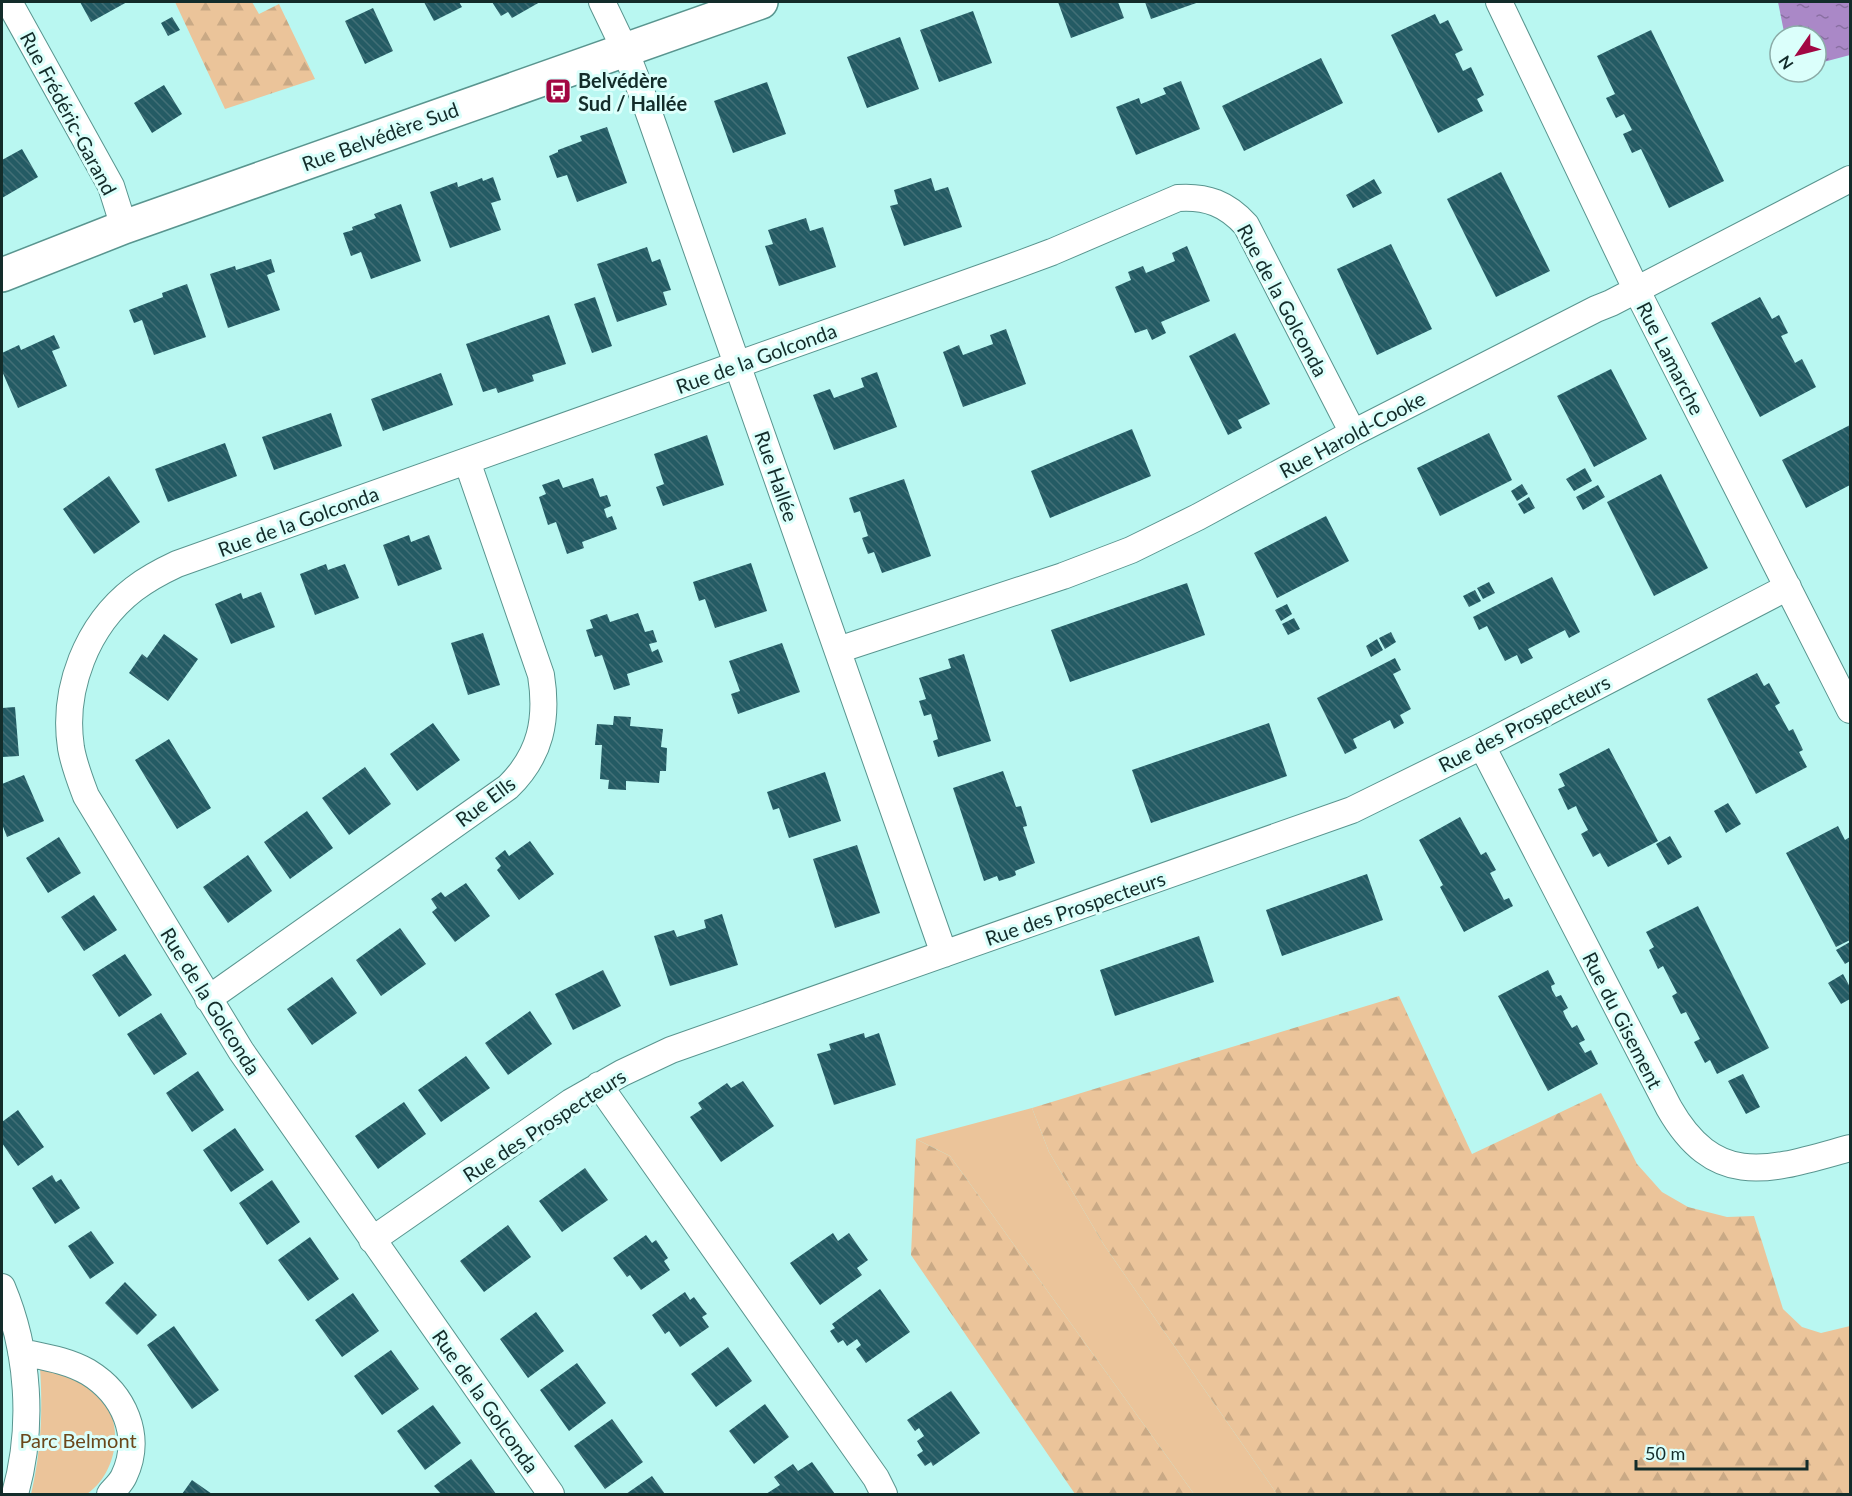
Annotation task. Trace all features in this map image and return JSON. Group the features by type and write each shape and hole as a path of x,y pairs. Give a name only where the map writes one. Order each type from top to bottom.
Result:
{"street":[{"name":"Rue Frédéric-Garand","path":"9,2 111,186 124,227"},
{"name":"Rue Hallée","path":"602,2 625,50 644,99 944,954"},
{"name":"Rue Belvédère Sud","path":"2,275 124,227 761,2"},
{"name":"Rue Lamarche","path":"1499,2 1636,289 1851,710"},
{"name":"Rue Harold-Cooke","path":"838,650 1063,576 1131,550 1198,517 1353,432 1851,179"},
{"name":"Rue de la Golconda","path":"551,1494 241,1051 86,796 71,747 69,722 71,696 77,671 86,648 99,626 115,606 134,589 155,575 189,560 1052,252 1178,198 1209,199 1236,214 1246,225 1353,432"},
{"name":"Rue Ells","path":"208,999 508,787 521,774 531,758 544,718 541,675 467,461"},
{"name":"Rue des Prospecteurs","path":"372,1240 571,1102 599,1085 671,1050 1327,820 1371,802 1788,587"},
{"name":"Rue du Gisement","path":"1482,746 1669,1108 1679,1126 1694,1144 1713,1157 1734,1166 1757,1169 1780,1167 1851,1148"},
{"path":"599,1085 876,1478 884,1494"},
{"path":"2,1287 15,1326 25,1380 24,1449 15,1494"},
{"path":"21,1352 61,1360 87,1372 105,1385 122,1404 131,1428 132,1453 123,1477 110,1494"}],"green space":[{"path":"175,2 252,2 259,14 279,4 315,79 225,109"},
{"path":"1399,996 1472,1154 1601,1093 1637,1164 1662,1192 1688,1207 1727,1217 1754,1216 1783,1309 1802,1327 1821,1333 1850,1326 1850,1494 1277,1494 1104,1245 1049,1152 1032,1108"},
{"path":"1032,1108 1049,1152 1104,1245 1277,1494 1194,1494 950,1156 916,1139"},
{"path":"916,1139 950,1156 1194,1494 1075,1494 911,1255"},
{"name":"Parc Belmont","path":"40,1368 63,1371 76,1376 99,1393 109,1408 115,1434 111,1461 97,1485 87,1494 31,1494 40,1432"}],"water":[{"path":"1778,2 1850,2 1850,55 1828,61 1828,24 1782,24"}],"building":[{"path":"80,2 127,2 91,22"},
{"path":"424,2 459,2 462,7 434,21"},
{"path":"492,2 540,2 512,18 508,12 501,16"},
{"path":"1058,2 1118,2 1124,18 1071,38"},
{"path":"1145,2 1199,2 1151,19"},
{"path":"373,8 393,51 365,64 345,21"},
{"path":"973,11 992,63 939,82 920,30"},
{"path":"1435,14 1440,24 1448,20 1463,50 1455,54 1463,71 1471,67 1484,95 1477,99 1483,111 1438,133 1391,35"},
{"path":"172,17 180,30 168,36 161,23"},
{"path":"1651,30 1724,181 1669,208 1641,149 1632,153 1623,134 1632,130 1624,114 1616,118 1606,98 1615,94 1597,56"},
{"path":"900,37 919,89 867,108 847,57"},
{"path":"1321,58 1343,103 1244,151 1222,106"},
{"path":"1181,81 1200,129 1136,155 1116,107 1139,98 1141,104 1166,94 1163,88"},
{"path":"767,82 786,134 733,153 714,101"},
{"path":"164,85 182,114 152,133 134,103"},
{"path":"607,127 627,183 577,202 567,175 557,178 549,156 582,141 580,136"},
{"path":"22,149 38,177 2,198 2,160"},
{"path":"1501,172 1550,271 1496,297 1447,199"},
{"path":"493,177 501,200 491,203 501,230 450,248 430,192 457,182 458,187 482,178 483,181"},
{"path":"931,178 935,191 948,187 962,227 904,246 890,206 898,204 894,190"},
{"path":"1374,179 1382,193 1353,208 1346,195"},
{"path":"401,204 421,261 371,279 361,252 351,256 343,233 376,218 374,214"},
{"path":"806,218 810,231 823,227 836,267 779,286 765,246 773,244 768,230"},
{"path":"1391,244 1432,329 1377,355 1337,269"},
{"path":"1187,246 1210,301 1161,322 1166,333 1152,340 1147,329 1135,333 1115,287 1131,280 1128,272 1143,266 1146,273 1175,261 1172,253"},
{"path":"647,247 652,262 660,259 671,290 663,292 667,305 617,322 597,264"},
{"path":"271,259 275,272 267,275 280,310 228,328 210,274 235,266 236,270"},
{"path":"187,284 206,337 154,355 142,320 134,323 129,310 163,297 162,293"},
{"path":"595,297 612,346 592,353 574,304"},
{"path":"1760,297 1772,319 1779,315 1788,333 1781,336 1795,363 1802,359 1816,387 1760,417 1711,323"},
{"path":"549,315 566,364 532,375 534,381 498,393 496,388 483,392 466,344"},
{"path":"1006,329 1026,384 963,407 943,352 959,345 963,355 993,344 990,335"},
{"path":"1235,333 1270,404 1238,420 1242,428 1228,435 1189,356"},
{"path":"54,335 60,348 52,351 67,386 18,408 2,371 2,353 19,345 21,350"},
{"path":"1611,369 1647,439 1594,467 1557,396"},
{"path":"877,372 897,427 834,450 813,395 830,389 834,398 864,387 861,378"},
{"path":"441,373 453,405 383,431 371,399"},
{"path":"331,413 342,446 274,470 262,437"},
{"path":"1850,425 1850,485 1806,508 1782,460"},
{"path":"1132,429 1151,476 1050,518 1031,471"},
{"path":"1489,433 1512,480 1440,516 1417,468"},
{"path":"707,435 724,485 663,506 656,487 664,484 654,454"},
{"path":"225,443 237,476 168,502 155,469"},
{"path":"1585,468 1592,481 1574,491 1566,479"},
{"path":"1661,474 1708,568 1654,596 1607,502"},
{"path":"109,476 140,522 94,554 63,509"},
{"path":"593,478 600,497 607,495 611,506 604,509 607,518 612,516 617,529 582,542 584,548 567,554 556,522 548,525 539,497 546,494 542,485 559,479 563,488"},
{"path":"904,479 931,556 882,573 874,552 868,554 862,538 868,536 860,511 854,513 849,498"},
{"path":"1522,484 1528,494 1517,501 1511,491"},
{"path":"1598,485 1605,497 1583,510 1576,497"},
{"path":"1529,497 1535,508 1524,514 1518,504"},
{"path":"1326,516 1349,561 1277,598 1254,553"},
{"path":"409,535 411,542 429,535 442,569 398,586 383,545"},
{"path":"751,563 767,611 715,628 705,599 699,601 693,582"},
{"path":"326,564 328,570 345,564 359,598 315,615 300,574"},
{"path":"1552,577 1580,632 1569,638 1565,630 1528,649 1533,658 1521,664 1517,655 1505,661 1487,626 1479,630 1473,617"},
{"path":"1489,582 1495,593 1483,599 1477,588"},
{"path":"1187,583 1205,635 1070,682 1051,630"},
{"path":"1475,590 1481,601 1469,607 1463,596"},
{"path":"261,592 275,627 231,644 215,604 241,593 243,599"},
{"path":"1287,604 1292,614 1281,621 1275,610"},
{"path":"638,613 645,632 653,630 657,642 649,644 652,652 658,649 663,662 627,674 630,685 614,690 602,655 595,657 586,630 593,628 590,620 607,614 610,622"},
{"path":"1294,618 1300,629 1288,635 1282,624"},
{"path":"1391,632 1396,642 1385,649 1379,638"},
{"path":"483,633 500,685 468,695 451,643"},
{"path":"164,634 198,659 168,701 129,673 142,654 147,658"},
{"path":"1377,639 1383,650 1371,657 1366,646"},
{"path":"782,643 800,692 738,714 731,694 740,691 729,661"},
{"path":"964,654 991,741 938,757 933,741 938,739 931,714 924,716 919,701 926,699 919,678 951,668 948,659"},
{"path":"1395,658 1401,670 1393,674 1411,709 1400,715 1404,723 1394,729 1390,720 1353,739 1357,748 1345,754 1317,698"},
{"path":"1757,673 1764,686 1769,683 1780,703 1775,706 1789,731 1793,729 1803,750 1799,752 1807,767 1756,794 1707,699"},
{"path":"15,707 19,756 2,757 2,708"},
{"path":"614,716 631,717 630,726 663,729 661,747 667,748 666,771 660,771 659,783 626,781 626,790 608,789 609,780 600,779 602,745 595,745 597,724 613,725"},
{"path":"433,723 460,760 417,791 390,754"},
{"path":"1269,723 1287,776 1151,823 1132,770"},
{"path":"169,739 211,808 177,829 135,760"},
{"path":"1609,748 1658,841 1608,867 1600,853 1593,857 1581,834 1588,830 1576,806 1568,810 1558,789 1565,786 1559,774"},
{"path":"365,767 391,804 349,835 322,798"},
{"path":"1003,771 1016,807 1021,806 1027,826 1023,827 1035,863 1015,871 1016,875 1012,877 999,881 997,876 984,881 953,788"},
{"path":"825,772 841,821 789,838 779,808 773,810 767,792"},
{"path":"24,775 44,821 7,837 2,824 2,784"},
{"path":"1728,803 1741,824 1726,833 1714,811"},
{"path":"307,811 333,848 290,879 264,842"},
{"path":"1460,817 1481,855 1486,852 1496,870 1490,873 1504,900 1509,898 1513,906 1464,932 1419,840"},
{"path":"1838,826 1845,840 1850,837 1850,940 1836,947 1786,853"},
{"path":"1670,836 1682,857 1668,865 1656,844"},
{"path":"59,837 81,873 48,893 26,858"},
{"path":"530,841 554,874 519,900 497,870 501,866 495,858 505,850 509,856"},
{"path":"857,845 880,913 835,928 813,859"},
{"path":"248,855 272,891 228,923 203,887"},
{"path":"1367,874 1383,920 1282,956 1266,910"},
{"path":"466,883 490,916 455,942 432,912 437,908 431,899 441,892 445,897"},
{"path":"94,895 117,930 84,951 61,917"},
{"path":"1698,906 1769,1048 1717,1074 1710,1060 1705,1063 1694,1042 1700,1039 1686,1012 1681,1014 1672,996 1677,993 1663,966 1658,969 1649,950 1654,947 1646,932"},
{"path":"722,914 738,965 670,986 654,936 674,930 677,937 706,928 704,920"},
{"path":"400,928 426,964 381,996 356,960"},
{"path":"1199,936 1214,982 1115,1016 1100,970"},
{"path":"1850,942 1850,961 1845,964 1836,950"},
{"path":"125,954 152,995 119,1017 92,975"},
{"path":"603,970 621,1006 573,1030 555,994"},
{"path":"1548,970 1555,984 1551,986 1552,990 1556,997 1561,995 1568,1008 1563,1011 1566,1018 1572,1028 1577,1025 1585,1040 1579,1043 1585,1053 1591,1050 1598,1064 1548,1091 1498,996"},
{"path":"1843,974 1850,987 1850,999 1841,1004 1828,983"},
{"path":"332,977 357,1013 312,1045 287,1009"},
{"path":"530,1011 552,1044 508,1075 485,1043"},
{"path":"161,1013 187,1054 154,1075 127,1034"},
{"path":"864,1033 865,1038 879,1033 896,1085 834,1105 817,1054 831,1050 829,1044"},
{"path":"466,1056 490,1088 441,1122 418,1090"},
{"path":"198,1071 224,1110 192,1132 166,1093"},
{"path":"1743,1074 1760,1107 1746,1114 1728,1081"},
{"path":"743,1081 774,1126 721,1162 690,1117 702,1109 698,1103 727,1083 731,1088"},
{"path":"404,1102 426,1134 378,1169 355,1136"},
{"path":"18,1110 44,1147 18,1166 2,1143 2,1122"},
{"path":"235,1128 264,1170 231,1192 203,1150"},
{"path":"585,1168 608,1200 562,1232 539,1201"},
{"path":"52,1175 56,1182 61,1179 80,1208 55,1224 32,1188"},
{"path":"272,1180 300,1222 267,1245 239,1203"},
{"path":"508,1225 531,1257 484,1292 460,1261"},
{"path":"91,1231 114,1263 90,1279 68,1246"},
{"path":"833,1233 838,1241 849,1233 868,1260 857,1268 862,1275 820,1305 790,1263"},
{"path":"646,1235 652,1243 656,1240 668,1258 664,1261 670,1270 641,1290 630,1275 627,1277 613,1258"},
{"path":"310,1237 339,1279 308,1301 278,1260"},
{"path":"125,1282 157,1315 137,1335 105,1303"},
{"path":"880,1289 910,1332 866,1363 856,1349 861,1345 857,1339 847,1346 843,1340 838,1343 830,1331 835,1328 832,1324"},
{"path":"685,1292 690,1300 694,1297 707,1314 702,1317 709,1327 680,1347 669,1331 665,1334 652,1315"},
{"path":"353,1293 379,1331 342,1357 315,1320"},
{"path":"536,1312 564,1351 528,1378 500,1339"},
{"path":"174,1326 219,1390 192,1409 147,1345"},
{"path":"728,1347 752,1381 716,1407 691,1374"},
{"path":"391,1350 419,1389 382,1415 354,1376"},
{"path":"577,1363 606,1403 569,1431 540,1390"},
{"path":"951,1391 980,1433 933,1466 931,1462 925,1466 917,1455 923,1451 917,1441 924,1436 919,1428 915,1431 907,1420"},
{"path":"765,1404 789,1437 754,1464 729,1431"},
{"path":"433,1405 461,1443 425,1470 397,1431"},
{"path":"612,1419 643,1462 605,1489 574,1446"},
{"path":"471,1459 496,1494 441,1494 434,1486"},
{"path":"812,1462 835,1494 766,1494 780,1485 774,1477 793,1464 798,1471"},
{"path":"652,1476 665,1494 626,1494"},
{"path":"192,1480 212,1494 182,1494"}],"place":[{"name":"Belvédère Sud / Hallée","path":"558,91"}]}
